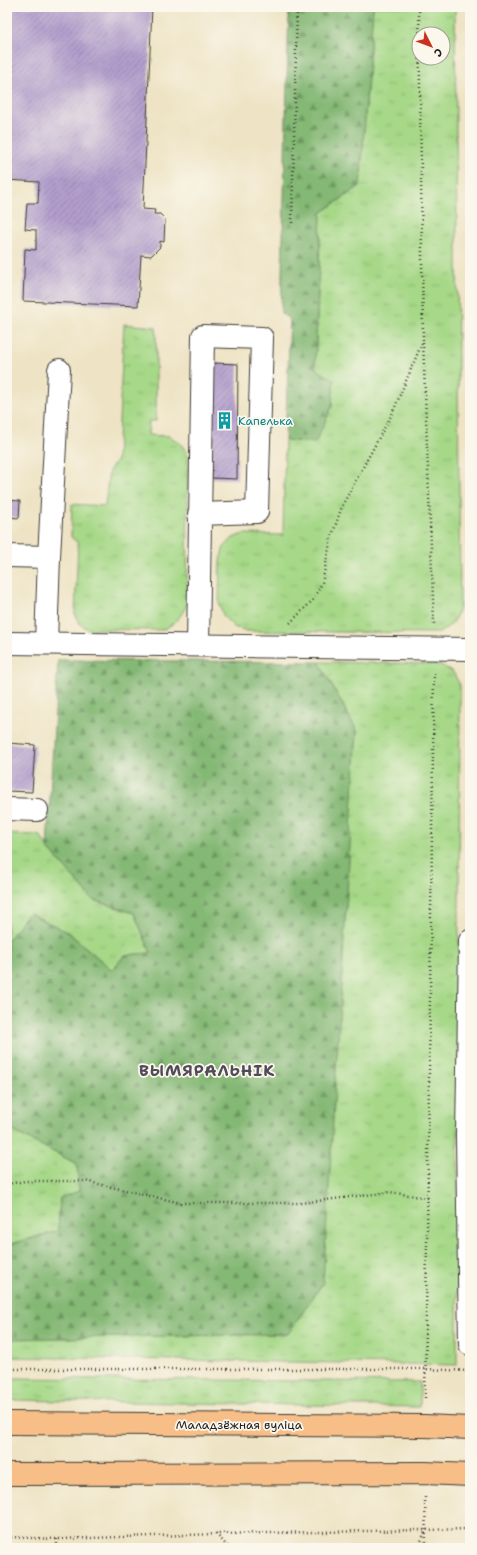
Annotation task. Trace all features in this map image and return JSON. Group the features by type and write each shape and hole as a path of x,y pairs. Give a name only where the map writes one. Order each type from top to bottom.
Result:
{"main road":[{"name":"Маладзёжная вуліца","path":"7,1423 417,1426 470,1428"},
{"path":"7,1474 425,1473 470,1475"}],"street":[{"path":"198,645 199,514 203,336 262,338 257,512 199,514"},
{"path":"46,643 59,370"},
{"path":"7,556 49,557"},
{"path":"7,642 470,649"},
{"path":"7,809 37,810"},
{"path":"470,941 470,1344"}],"path":[{"path":"292,223 297,7"},
{"path":"419,7 423,340 435,648 426,1369"},
{"path":"258,646 286,628 313,600 322,583 331,538 343,504 392,414 423,340"},
{"path":"7,1184 26,1181 85,1181 181,1204 301,1204 390,1192 428,1198"},
{"path":"7,1369 426,1369 470,1372"},
{"path":"7,1538 470,1529"},
{"path":"418,1548 426,1530"},
{"path":"426,1530 426,1548"},
{"path":"216,1534 229,1548"},
{"path":"56,1538 57,1548"}],"green space":[{"path":"289,7 373,7 360,186 321,213 315,368 334,380 332,407 315,443 285,440 290,320 281,313"},
{"path":"373,7 455,7 460,607 453,623 439,633 247,631 234,627 224,617 219,604 220,560 224,547 233,538 243,534 283,535 285,440 298,441 315,369 321,213 360,186"},
{"path":"124,324 156,327 156,421 149,421 148,435 169,436 180,443 188,454 187,604 177,620 162,630 88,629 80,624 75,614 78,543 71,537 72,504 105,506 109,471 117,460"},
{"path":"58,660 319,662 357,731 323,1283 288,1334 7,1339 7,1245 58,1231 60,1198 79,1191 77,1164 7,1128 7,941 29,913 69,933 112,970 125,955 151,953 134,913 93,900 47,847"},
{"path":"319,662 439,664 453,672 460,685 457,1365 7,1357 7,1339 288,1334 357,731"},
{"path":"7,834 40,835 47,847 93,900 134,913 151,953 125,955 112,970 69,933 29,913 7,941"},
{"path":"7,1128 77,1164 79,1191 60,1198 58,1231 7,1245"},
{"path":"7,1378 420,1382 420,1407 7,1400"}],"building":[{"path":"7,7 152,7 143,209 155,210 154,214 160,214 165,219 164,242 160,241 160,247 151,256 141,255 138,306 23,301 25,249 36,250 36,230 25,229 27,203 38,203 39,182 7,180"},
{"name":"Капелька","path":"213,363 238,364 237,479 212,478"},
{"path":"7,500 20,501 19,518 7,517"},
{"path":"7,743 35,745 32,792 7,791"}],"place":[{"name":"Капелька","path":"225,421"}],"district":[{"name":"ВЫМЯРАЛЬНІК","path":"207,1070"}]}
